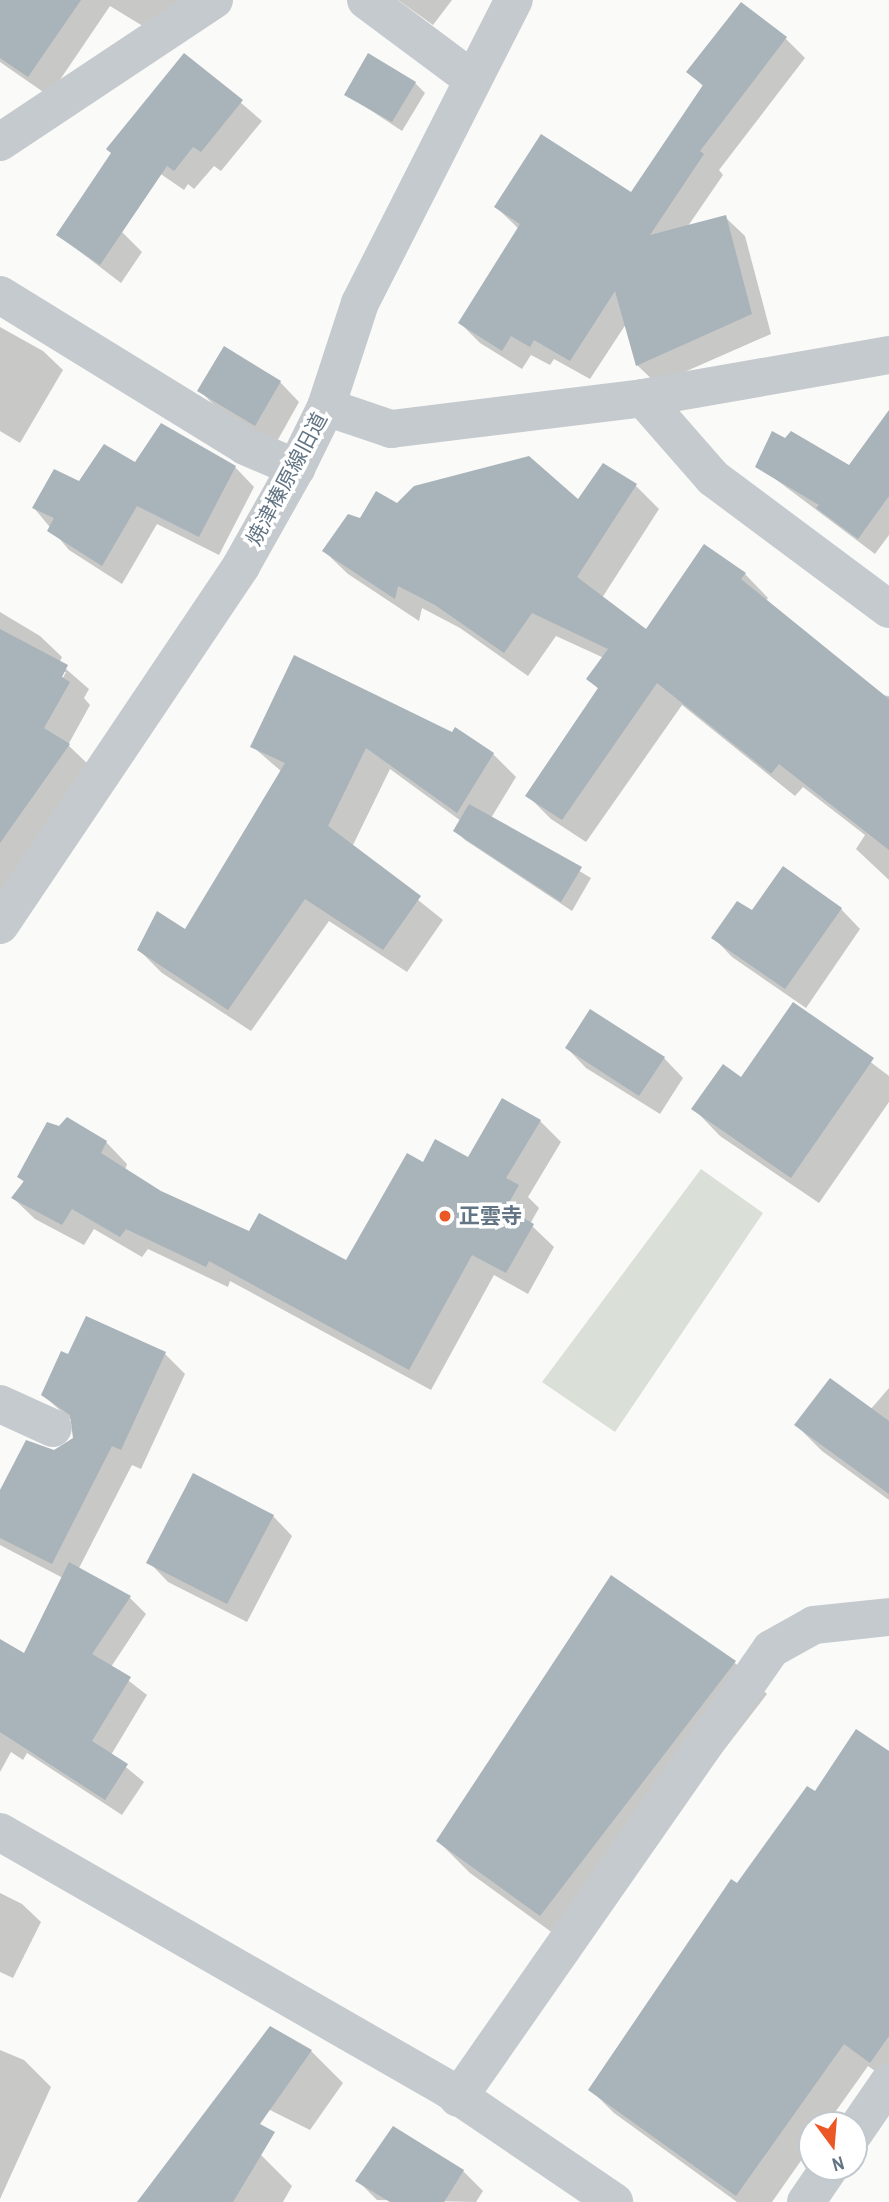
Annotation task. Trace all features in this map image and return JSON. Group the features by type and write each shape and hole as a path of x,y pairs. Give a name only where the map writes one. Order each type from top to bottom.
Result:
{"street":[{"path":"0,142 214,0"},
{"path":"366,0 472,79"},
{"name":"焼津榛原線旧道","path":"0,925 241,566 296,468 326,407 360,303 513,0"},
{"path":"0,295 245,446 296,468"},
{"path":"326,407 391,429 643,398 889,355"},
{"path":"643,398 713,478 889,609"},
{"path":"0,1404 54,1428"},
{"path":"458,2098 771,1649 814,1625 889,1617"},
{"path":"0,1832 458,2098 614,2202"},
{"path":"868,2113 889,2082"},
{"path":"806,2202 821,2181"}],"shaded area":[{"path":"701,1169 763,1213 615,1432 542,1382"}],"building":[{"path":"0,0 81,0 28,77 0,58"},
{"path":"741,2 787,37 700,151 704,154 650,235 726,215 752,314 636,366 615,291 570,361 534,340 530,347 511,336 502,351 458,323 520,224 494,207 541,134 631,192 703,85 686,72"},
{"path":"184,53 243,100 201,152 193,147 174,171 167,166 100,265 56,235 111,153 106,149"},
{"path":"368,53 416,82 392,122 344,95"},
{"path":"224,346 281,381 255,426 197,391"},
{"path":"889,410 889,496 858,539 816,508 819,505 755,467 772,431 785,438 791,431 849,465"},
{"path":"161,423 236,466 199,537 137,506 102,566 47,531 54,518 32,508 54,469 79,481 104,444 135,462"},
{"path":"529,456 578,499 603,463 637,484 577,577 646,629 704,544 746,573 741,579 889,699 889,850 779,764 771,774 657,683 562,820 525,796 598,688 586,679 608,649 532,613 504,653 435,605 398,586 395,599 322,551 348,514 360,518 376,491 397,503 414,486"},
{"path":"0,629 68,665 62,677 70,682 44,728 70,744 0,843"},
{"path":"294,655 452,732 455,727 494,753 457,813 366,748 328,826 421,896 383,950 305,899 228,1010 137,950 157,911 185,929 285,763 250,747"},
{"path":"469,804 582,867 561,902 453,831"},
{"path":"783,866 842,908 785,989 711,938 737,901 752,910"},
{"path":"793,1002 874,1058 791,1178 691,1109 723,1064 741,1077"},
{"path":"590,1009 665,1057 639,1096 565,1048"},
{"path":"502,1098 541,1120 506,1178 519,1185 506,1208 534,1224 506,1273 472,1255 409,1370 209,1261 206,1267 126,1229 120,1237 72,1209 62,1225 11,1198 24,1181 17,1177 47,1122 59,1126 67,1117 107,1141 101,1153 161,1191 249,1231 259,1213 346,1260 407,1153 423,1162 435,1139 468,1157"},
{"path":"86,1316 166,1352 121,1450 112,1446 52,1564 0,1538 0,1490 26,1440 54,1450 73,1438 70,1415 41,1395 61,1351 68,1354"},
{"path":"830,1378 889,1421 889,1494 794,1425"},
{"path":"193,1473 274,1515 227,1604 146,1563"},
{"path":"69,1562 131,1596 92,1654 131,1677 92,1741 128,1764 105,1800 0,1732 0,1639 24,1653"},
{"path":"611,1575 736,1661 540,1916 436,1841"},
{"path":"856,1729 889,1751 889,2036 870,2063 844,2044 736,2196 588,2090 731,1879 737,1883 807,1786 815,1791"},
{"path":"270,2026 312,2050 260,2124 275,2132 233,2202 137,2202"},
{"path":"393,2126 464,2170 444,2202 390,2202 355,2181"}],"place":[{"name":"正雲寺","path":"445,1216"}]}
